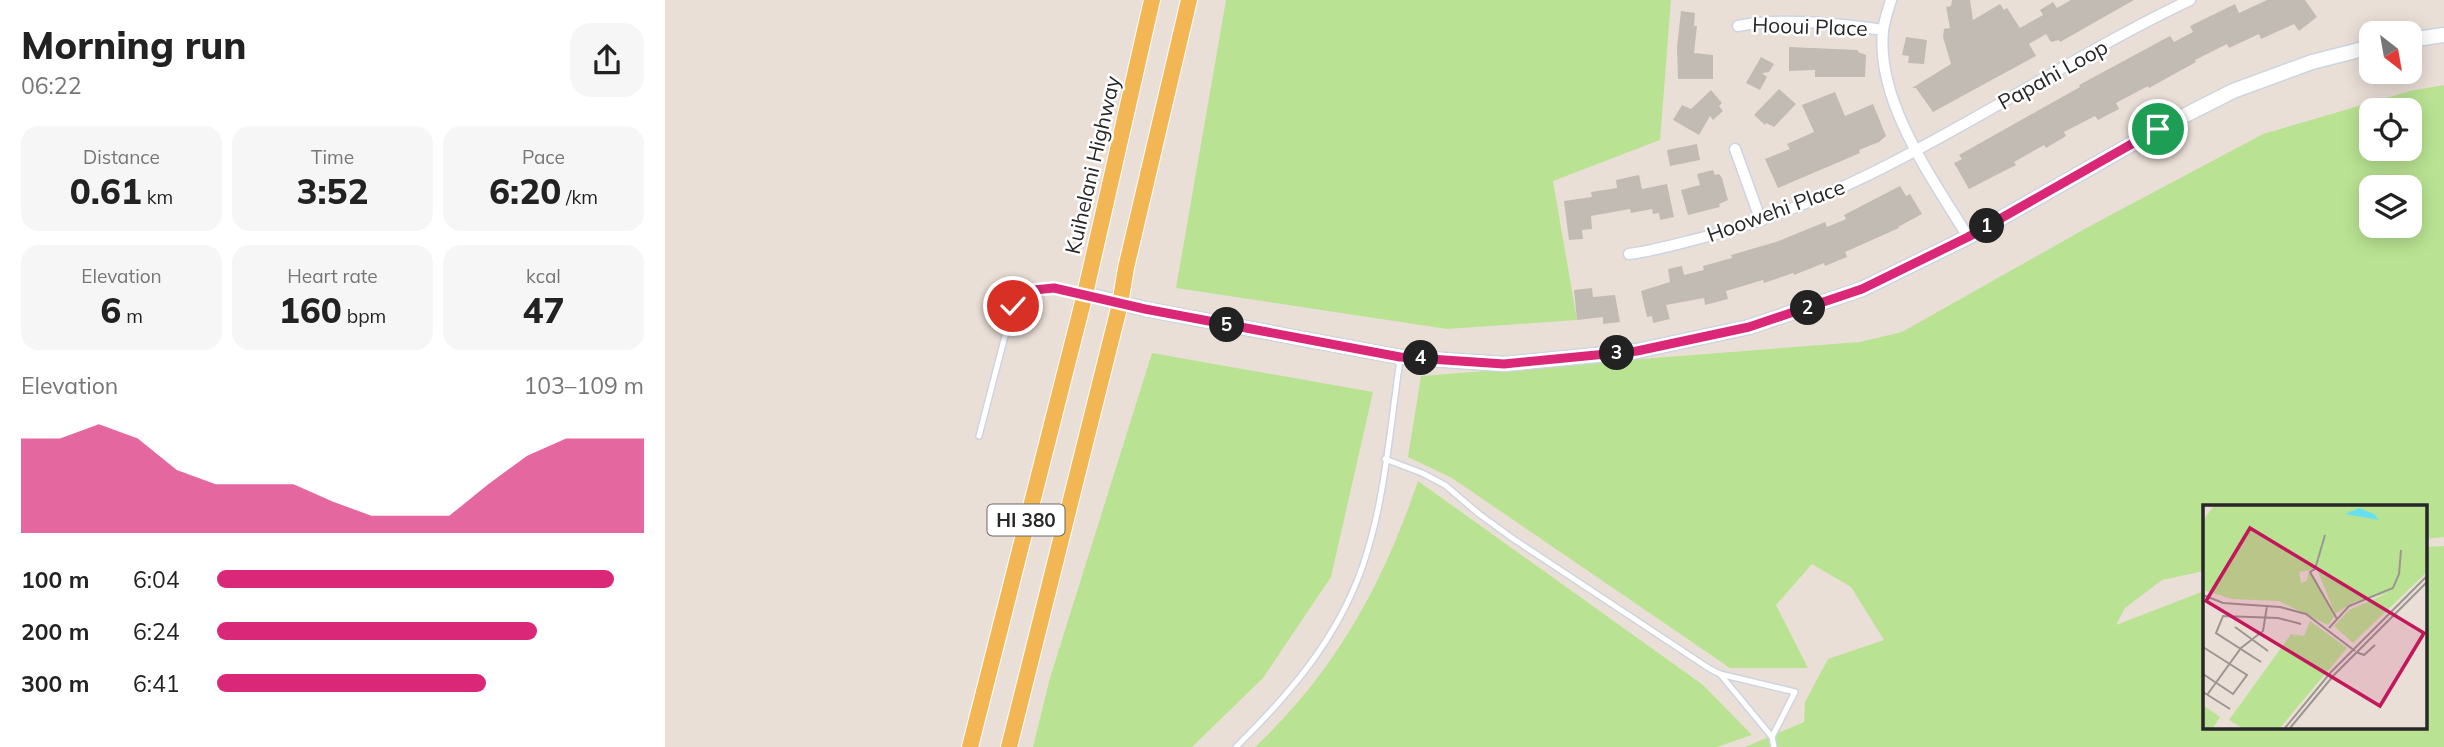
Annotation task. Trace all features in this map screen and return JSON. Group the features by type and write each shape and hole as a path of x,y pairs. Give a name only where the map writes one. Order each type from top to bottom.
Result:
{"main road":[{"name":"Kuihelani Highway","path":"970,747 1085,294 1152,0"},
{"name":"HI 380","path":"1009,747 1120,304 1126,268 1189,0"},
{"path":"2422,38 2444,35"},
{"path":"1085,294 1120,304 1400,357 1504,364 1637,351 1749,327 1887,278 1968,237 2158,129 2233,92 2312,62 2359,50"}],"street":[{"path":"1891,0 1883,30 1883,49 1888,83 1897,112 1968,237"},
{"name":"Papahi Loop","path":"1917,150 2190,0"},
{"name":"Hooui Place","path":"1738,26 1789,23 1883,30"},
{"path":"1735,149 1761,221"},
{"name":"Hoowehi Place","path":"1629,254 1684,243 1761,221 1830,194 1917,150"}],"lane":[{"path":"979,436 1013,306 1024,294 1034,290 1054,288 1085,294"},
{"path":"1236,747 1300,680 1325,645 1363,566 1375,525 1400,357"},
{"path":"1385,459 1422,472 1445,485 1512,538 1700,663 1720,674 1795,692 1772,737"},
{"path":"1720,674 1772,737 1774,747"}],"green space":[{"path":"1226,0 1671,0 1660,140 1553,181 1577,320 1447,329 1176,288"},
{"path":"2444,85 2444,537 2427,539 2427,505 2203,505 2203,571 2162,580 2125,608 2116,625 2203,591 2203,730 2427,730 2427,547 2444,546 2444,747 1745,747 1804,722 1805,702 1828,659 1884,640 1851,587 1812,564 1776,605 1808,668 1730,668 1452,478 1408,457 1421,376 1860,342 1902,332 2090,226 2263,134 2359,106 2359,161 2422,161 2422,98 2386,98"},
{"path":"1152,353 1373,392 1331,577 1263,678 1192,747 1033,747 1050,678"},
{"path":"1418,481 1703,685 1752,735 1717,747 1255,747 1284,718 1333,657 1372,591"}],"building":[{"path":"1952,0 1970,0 1973,20 2000,4 2004,10 2007,8 2020,28 2043,15 2040,10 2053,2 2057,8 2071,0 2134,0 2060,42 2051,42 2046,34 2029,44 2036,56 1933,112 1916,88 1912,88 1951,64 1943,37 1944,29 1950,28 1946,7 1951,6"},
{"path":"2267,0 2305,0 2317,17 2299,31 2294,24 2261,39 2259,34 2229,48 2227,44 2149,88 2148,86 2116,103 2119,109 2098,120 2095,116 2064,132 2066,136 2046,148 2044,145 2014,162 2016,165 1969,189 1954,163 1962,159 1959,155 2170,36 2174,42 2193,32 2190,26 2235,4 2239,13"},
{"path":"1681,11 1695,13 1694,26 1697,26 1694,53 1713,55 1713,79 1678,79 1677,47"},
{"path":"1906,37 1927,40 1924,64 1908,63 1909,56 1902,55"},
{"path":"1789,47 1858,50 1866,55 1865,77 1815,77 1815,70 1789,71"},
{"path":"1761,57 1774,64 1769,72 1762,73 1767,77 1760,90 1746,83"},
{"path":"1779,89 1796,104 1774,127 1766,123 1765,125 1754,115"},
{"path":"1711,90 1722,103 1719,106 1723,111 1713,120 1710,116 1699,135 1673,120 1682,105 1691,109"},
{"path":"1835,92 1845,116 1873,104 1886,136 1879,142 1859,150 1860,153 1778,188 1765,159 1790,149 1787,144 1814,132 1802,105"},
{"path":"1697,144 1700,160 1670,166 1667,150"},
{"path":"1713,170 1715,175 1719,174 1722,178 1728,200 1719,204 1720,207 1688,215 1681,190 1700,185 1697,174"},
{"path":"1639,175 1642,189 1667,184 1674,217 1660,220 1659,213 1653,214 1652,209 1631,213 1630,209 1591,216 1592,229 1582,230 1583,239 1569,240 1564,201 1592,197 1591,192 1617,188 1616,180"},
{"path":"1900,186 1906,196 1910,194 1922,214 1899,228 1845,252 1847,257 1794,275 1793,273 1764,283 1763,280 1726,291 1728,299 1705,305 1704,298 1666,305 1670,319 1653,323 1652,316 1647,317 1641,291 1670,282 1668,269 1682,266 1684,275 1704,270 1703,266 1732,258 1731,255 1776,242 1825,222 1827,227 1846,219 1844,215"},
{"path":"1592,288 1593,297 1615,295 1620,322 1603,324 1603,317 1577,320 1574,290"}],"route":[{"path":"1013,306 1024,294 1054,288 1145,309 1400,357 1504,364 1637,351 1749,327 1862,289 1968,237 2158,129"}]}
